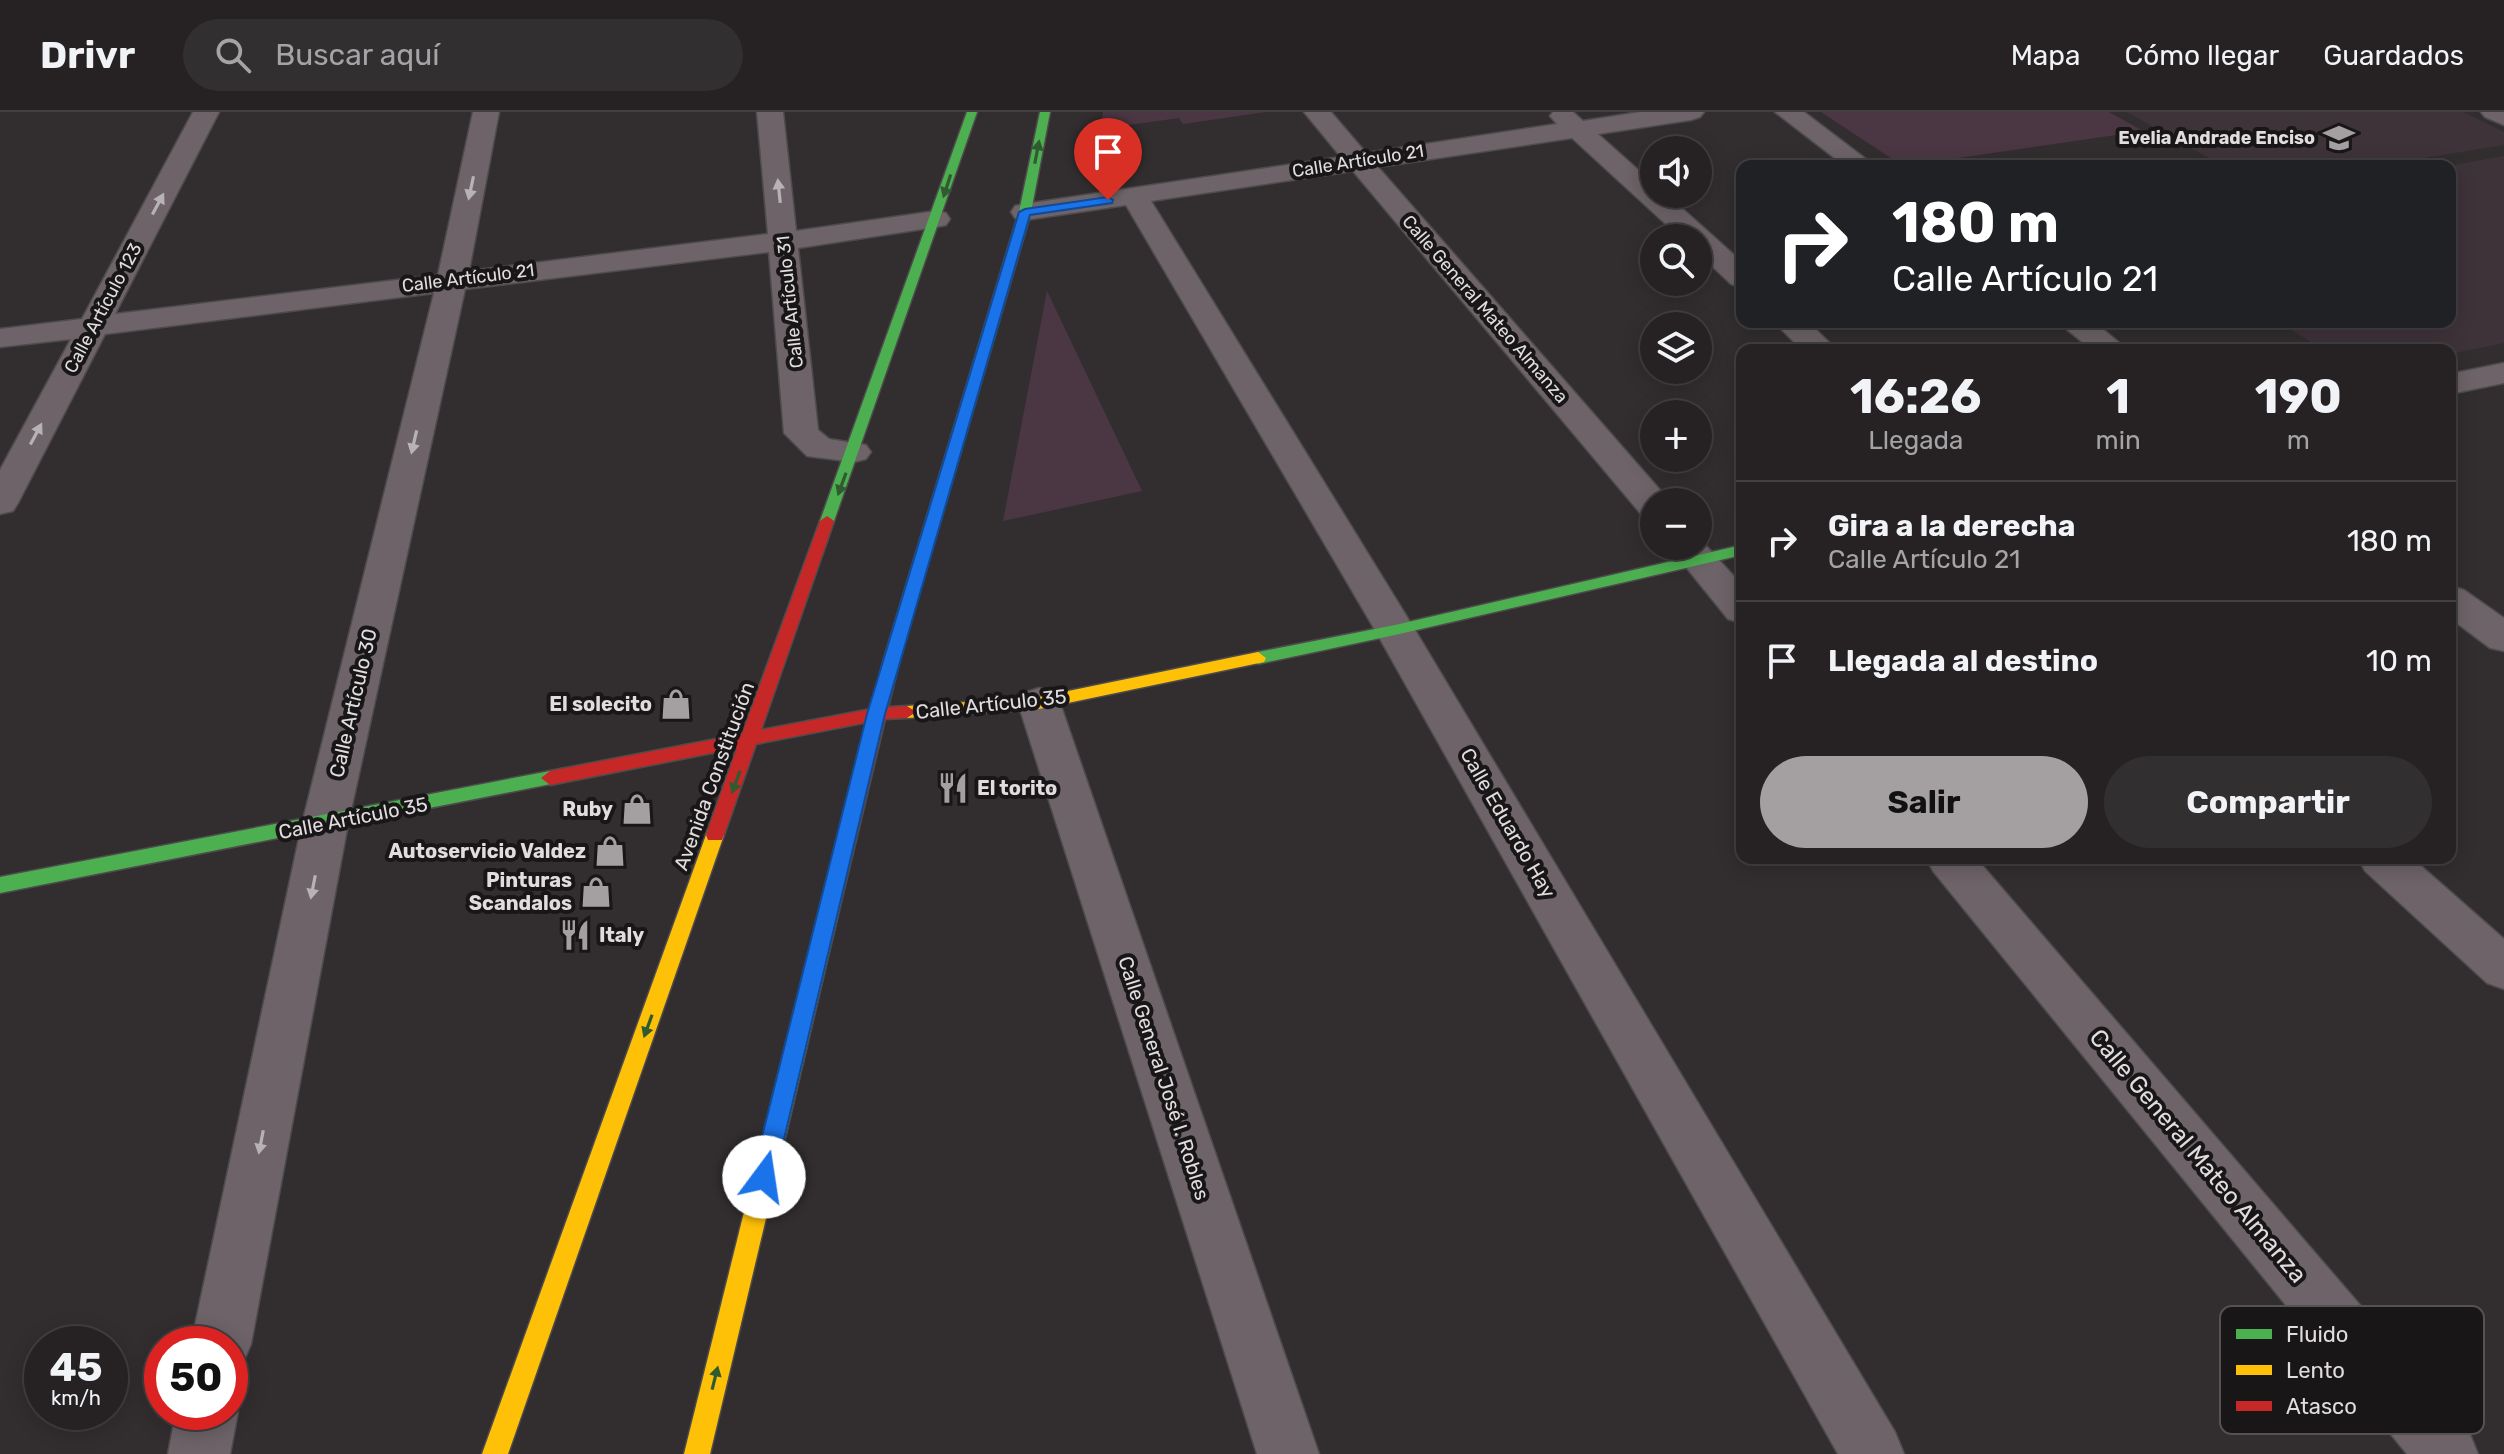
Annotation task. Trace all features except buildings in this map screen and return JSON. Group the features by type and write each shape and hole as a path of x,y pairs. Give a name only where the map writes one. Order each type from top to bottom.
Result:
{"main road":[{"name":"Avenida Constitución","path":"495,1454 854,452 972,112"},
{"path":"697,1454 876,714 1025,212 1045,112"},
{"name":"Calle Artículo 35","path":"1712,552 1736,550"},
{"name":"Calle Artículo 35","path":"0,885 876,714 1039,703 1395,630 1667,560"}],"street":[{"name":"Calle Artículo 123","path":"0,503 206,112"},
{"name":"Calle Artículo 30","path":"225,1326 325,824 452,280 486,112"},
{"name":"Calle Artículo 31","path":"770,112 801,433 819,449 854,452"},
{"name":"Calle General Mateo Almanza","path":"1317,112 1640,490"},
{"name":"Calle Artículo 21","path":"1025,212 1358,161 1568,120 1691,112"},
{"path":"1788,112 1854,160"},
{"path":"2494,112 2504,117"},
{"path":"1568,120 1683,224"},
{"name":"Calle Eduardo Hay","path":"1135,197 1395,630 1873,1454"},
{"name":"Calle Artículo 21","path":"0,338 784,241 936,219"},
{"path":"1712,251 1736,273"},
{"path":"1797,328 1814,344"},
{"path":"2082,328 2104,344"},
{"path":"2456,382 2504,373"},
{"path":"2456,383 2504,408"},
{"path":"1700,560 1736,603"},
{"path":"2456,603 2504,638"},
{"name":"Calle General José I. Robles","path":"1039,703 1288,1454"},
{"name":"Calle General Mateo Almanza","path":"1954,864 2323,1306"},
{"path":"2388,864 2504,969"},
{"path":"199,1454 204,1430"},
{"name":"Calle General Mateo Almanza","path":"2430,1434 2447,1454"}],"shaded area":[{"path":"1103,112 1266,112 1183,124 1179,118 1101,129"},
{"path":"1821,112 2109,112 2143,131 1944,160 1894,160"},
{"name":"Evelia Andrade Enciso","path":"2127,112 2463,112 2504,132 2504,145 2412,160 2212,160"},
{"path":"2504,156 2504,343 2456,353 2456,344 2314,344 2288,328 2456,328 2456,165"},
{"path":"1047,291 1142,491 1003,521"}],"traffic: fast":[{"path":"827,521 972,112"},
{"path":"892,659 1025,212 1045,112"},
{"path":"1258,658 1395,630 1736,551"},
{"path":"0,885 550,778"}],"traffic: slow":[{"path":"907,712 1039,703 1258,658"},
{"path":"495,1454 715,835"},
{"path":"697,1454 831,902"}],"traffic: jam":[{"path":"715,835 827,521"},
{"path":"831,902 892,659"},
{"path":"550,778 876,714 907,712"}],"place":[{"name":"Evelia Andrade Enciso","path":"2339,138"},
{"name":"El solecito","path":"676,704"},
{"name":"El torito","path":"953,788"},
{"name":"Ruby","path":"637,809"},
{"name":"Autoservicio Valdez","path":"610,851"},
{"name":"Pinturas Scandalos","path":"596,892"},
{"name":"Italy","path":"575,935"}],"route":[{"path":"764,1177 876,714 1025,212 1108,200"}]}
